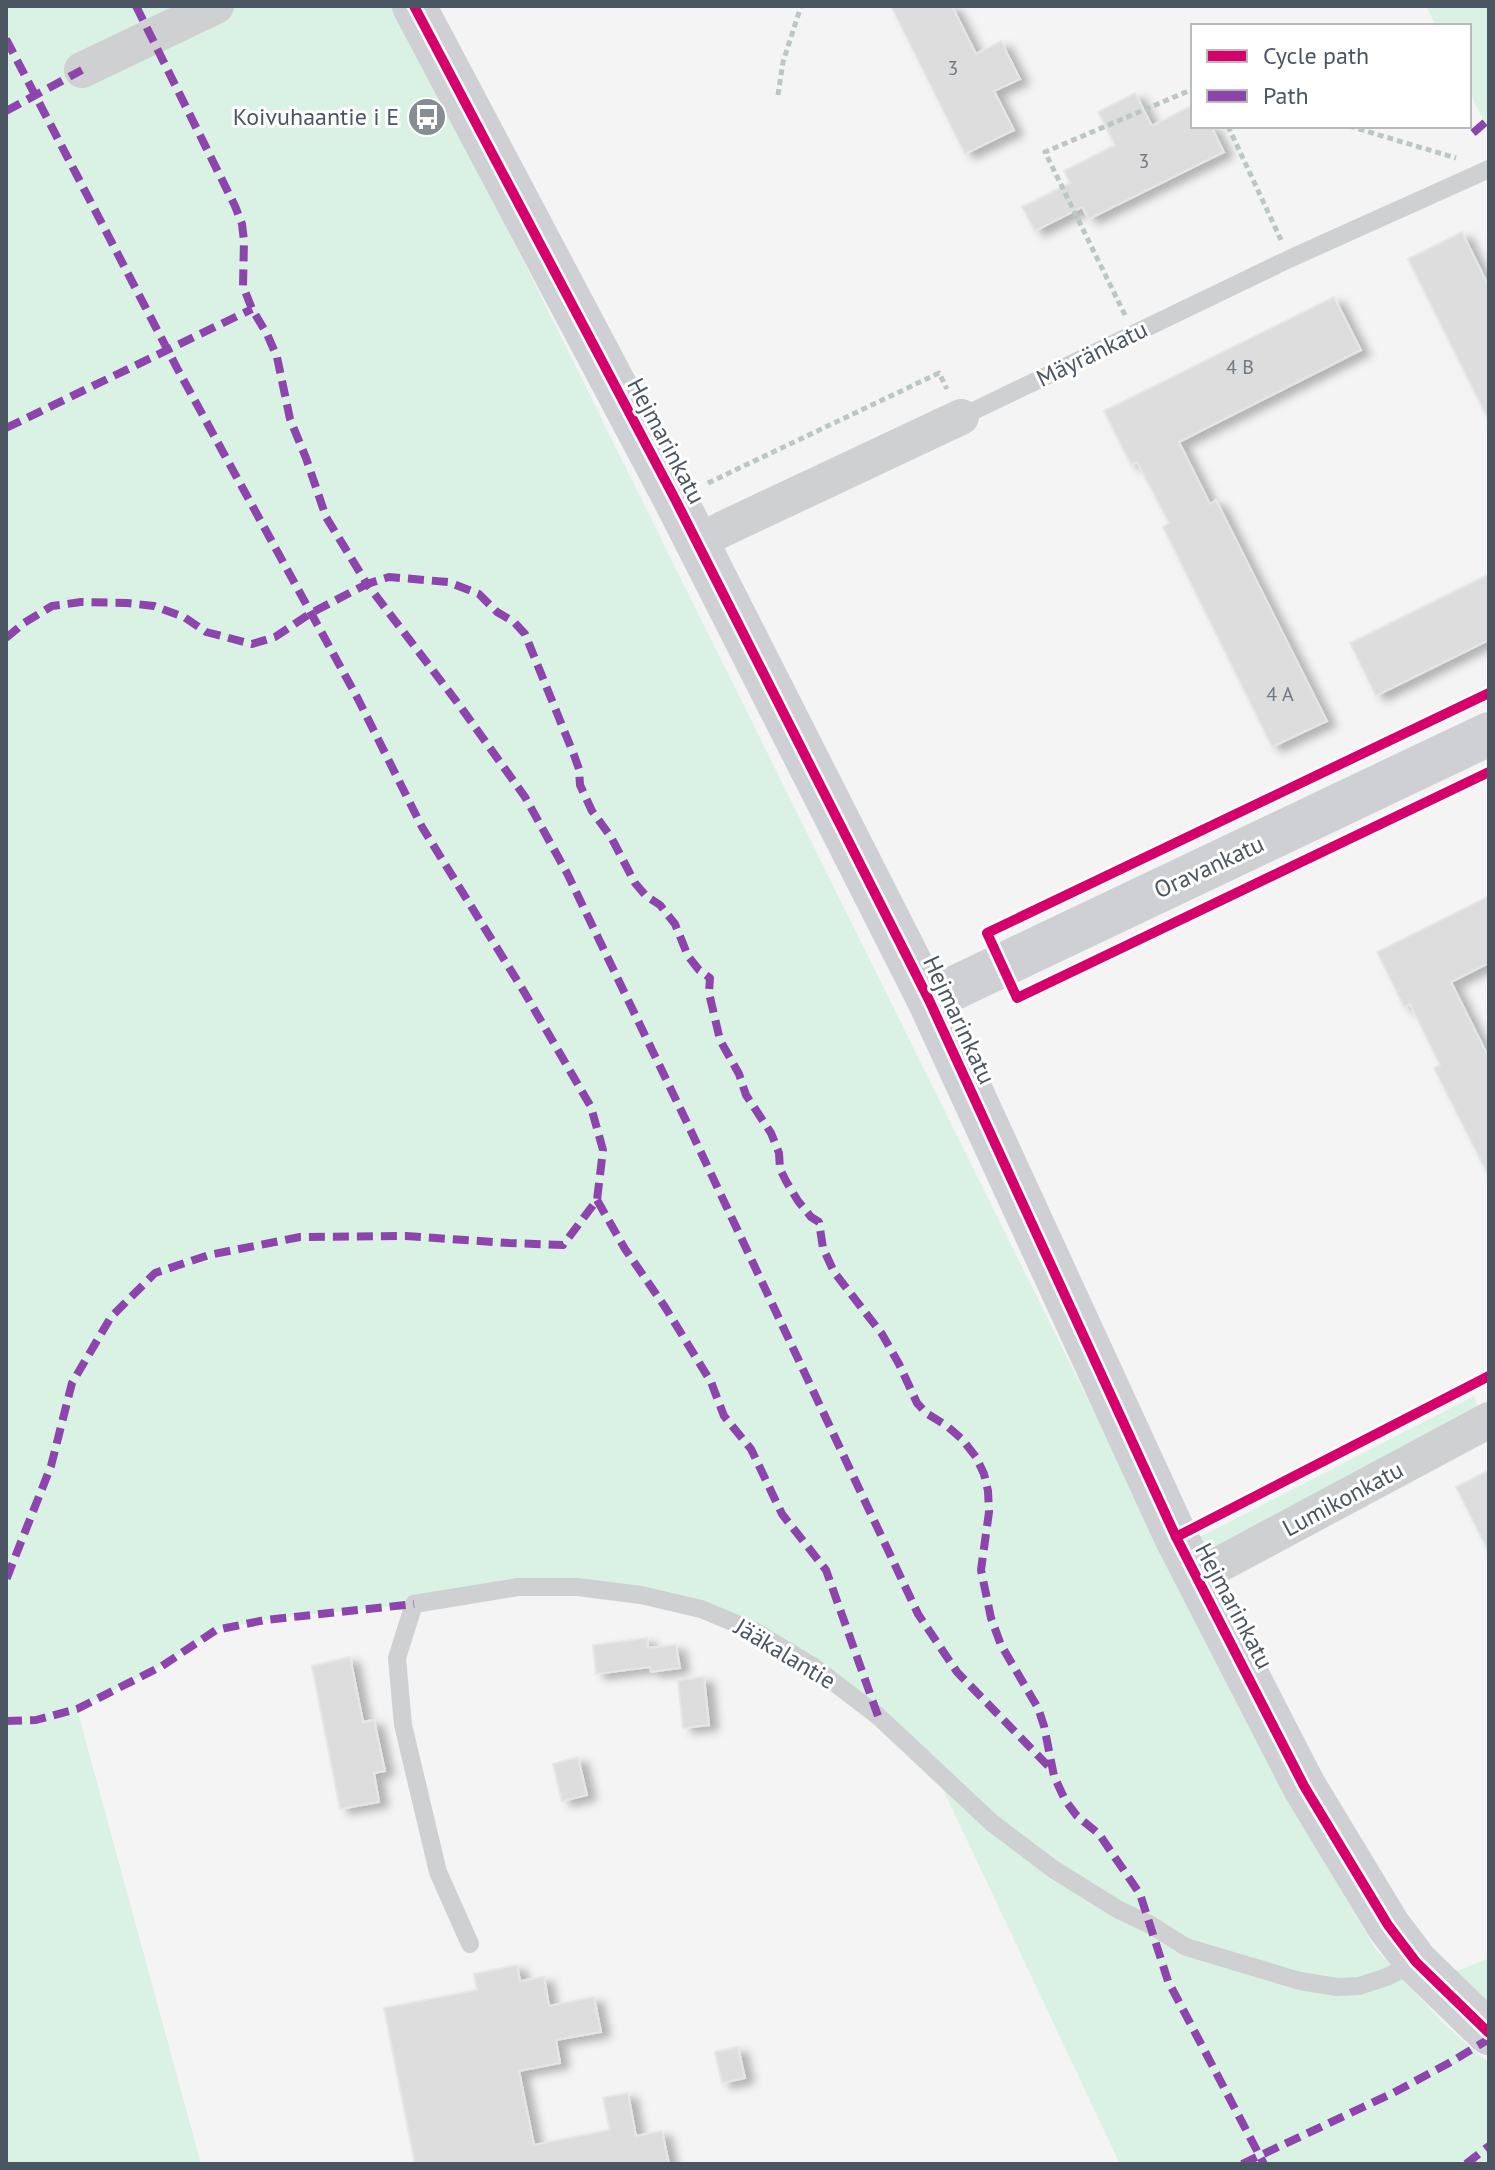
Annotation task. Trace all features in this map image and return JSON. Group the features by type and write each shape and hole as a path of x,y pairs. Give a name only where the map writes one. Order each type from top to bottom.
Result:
{"street":[{"path":"82,70 216,6"},
{"name":"Hejmarinkatu","path":"414,6 675,499 929,1000 1176,1537 1304,1786 1388,1925 1416,1962 1489,2033"},
{"name":"Mäyränkatu","path":"697,543 961,417"},
{"name":"Oravankatu","path":"929,1000 1489,734"},
{"name":"Lumikonkatu","path":"1196,1577 1489,1420"}],"lane":[{"name":"Mäyränkatu","path":"961,417 1289,259 1489,169"},
{"name":"Jääkalantie","path":"470,1944 438,1872 403,1725 397,1658 414,1604 518,1587 577,1587 641,1595 701,1609 754,1631 814,1667 878,1716 991,1822 1053,1869 1186,1947 1300,1981 1337,1987 1359,1986 1387,1977 1416,1962"}],"path":[{"path":"778,95 783,62 801,6"},
{"path":"1135,333 1045,152 1191,90"},
{"path":"1229,128 1289,259"},
{"path":"1356,128 1461,160"},
{"path":"675,499 939,373 961,417"}],"green space":[{"path":"6,6 397,6 1270,1767 1374,1947 1446,2026 1489,2063 1489,2164 1120,2164 932,1766 754,1631 577,1587 306,1615 216,1630 162,1666 77,1709 201,2164 6,2164"},
{"path":"1426,6 1489,6 1489,132 1471,94 1471,24 1435,24"},
{"path":"1474,1396 1480,1413 1206,1558 1196,1539"},
{"path":"1489,1958 1489,2033 1453,1973"}],"building":[{"path":"891,6 952,6 976,54 1001,41 1020,79 994,91 1014,130 965,154"},
{"path":"1135,93 1152,126 1191,106 1191,128 1212,128 1224,152 1089,219 1082,207 1035,231 1022,207 1070,183 1064,171 1115,145 1098,112"},
{"path":"1462,232 1489,287 1489,421 1408,259"},
{"path":"1334,297 1361,350 1179,442 1210,504 1216,500 1327,721 1272,747 1163,527 1169,523 1137,462 1131,465 1104,411"},
{"path":"1489,574 1489,640 1376,696 1350,643"},
{"path":"1489,896 1489,963 1451,982 1489,1058 1489,1177 1434,1068 1440,1065 1410,1004 1404,1007 1377,952"},
{"path":"1489,1470 1489,1553 1456,1487"},
{"path":"647,1638 648,1648 676,1645 680,1668 651,1672 650,1667 596,1674 593,1645"},
{"path":"350,1657 363,1722 374,1720 385,1771 374,1773 379,1802 340,1809 312,1666"},
{"path":"704,1677 709,1725 683,1728 678,1680"},
{"path":"578,1757 587,1795 562,1801 553,1764"},
{"path":"517,1965 520,1981 544,1977 549,2006 594,1997 601,2032 556,2040 560,2063 519,2071 534,2145 610,2130 603,2098 628,2093 636,2136 662,2131 669,2164 415,2164 384,2008 477,1990 474,1974"},
{"path":"738,2047 745,2078 722,2083 715,2052"}],"marked path":[{"path":"136,6 242,224 243,286 277,357 290,419 326,517 367,584 389,577 448,582 479,594 525,634 574,755 580,785 592,811 611,837 635,883 646,896 660,905 675,924 688,956 710,978 709,993 720,1040 739,1074 746,1095 771,1133 786,1181 798,1201 819,1222 823,1248 834,1272 882,1334 917,1403 962,1439 976,1457 988,1491 989,1512 981,1570 991,1618 1001,1645 1038,1708 1054,1776 1065,1800 1077,1816 1099,1834 1140,1894 1168,1981 1264,2164"},
{"path":"6,39 177,368 358,699 422,827 591,1107 603,1150 597,1200 563,1245 406,1236 300,1237 209,1255 155,1273 111,1317 72,1383 51,1466 6,1580"},
{"path":"6,111 82,70"},
{"path":"1473,133 1489,119"},
{"path":"6,428 252,309"},
{"path":"6,638 52,606 81,602 127,603 154,606 184,617 206,632 252,644 275,637 311,613 367,584 525,797 567,873 918,1614 957,1672 1052,1770"},
{"path":"597,1200 711,1382 724,1416 751,1449 782,1514 826,1570 878,1716"},
{"path":"6,1721 36,1720 77,1709 162,1666 216,1630 265,1620 414,1604"},
{"path":"1242,2164 1393,2093 1489,2039"},
{"path":"1466,2164 1489,2146"}],"cycle path":[{"path":"414,6 675,499 929,1000 1176,1537 1304,1786 1388,1925 1416,1962 1489,2033"},
{"path":"1489,693 987,933 1017,998 1489,772"},
{"path":"1176,1537 1489,1376"}],"place":[{"name":"Koivuhaantie i E","path":"427,117"}]}
